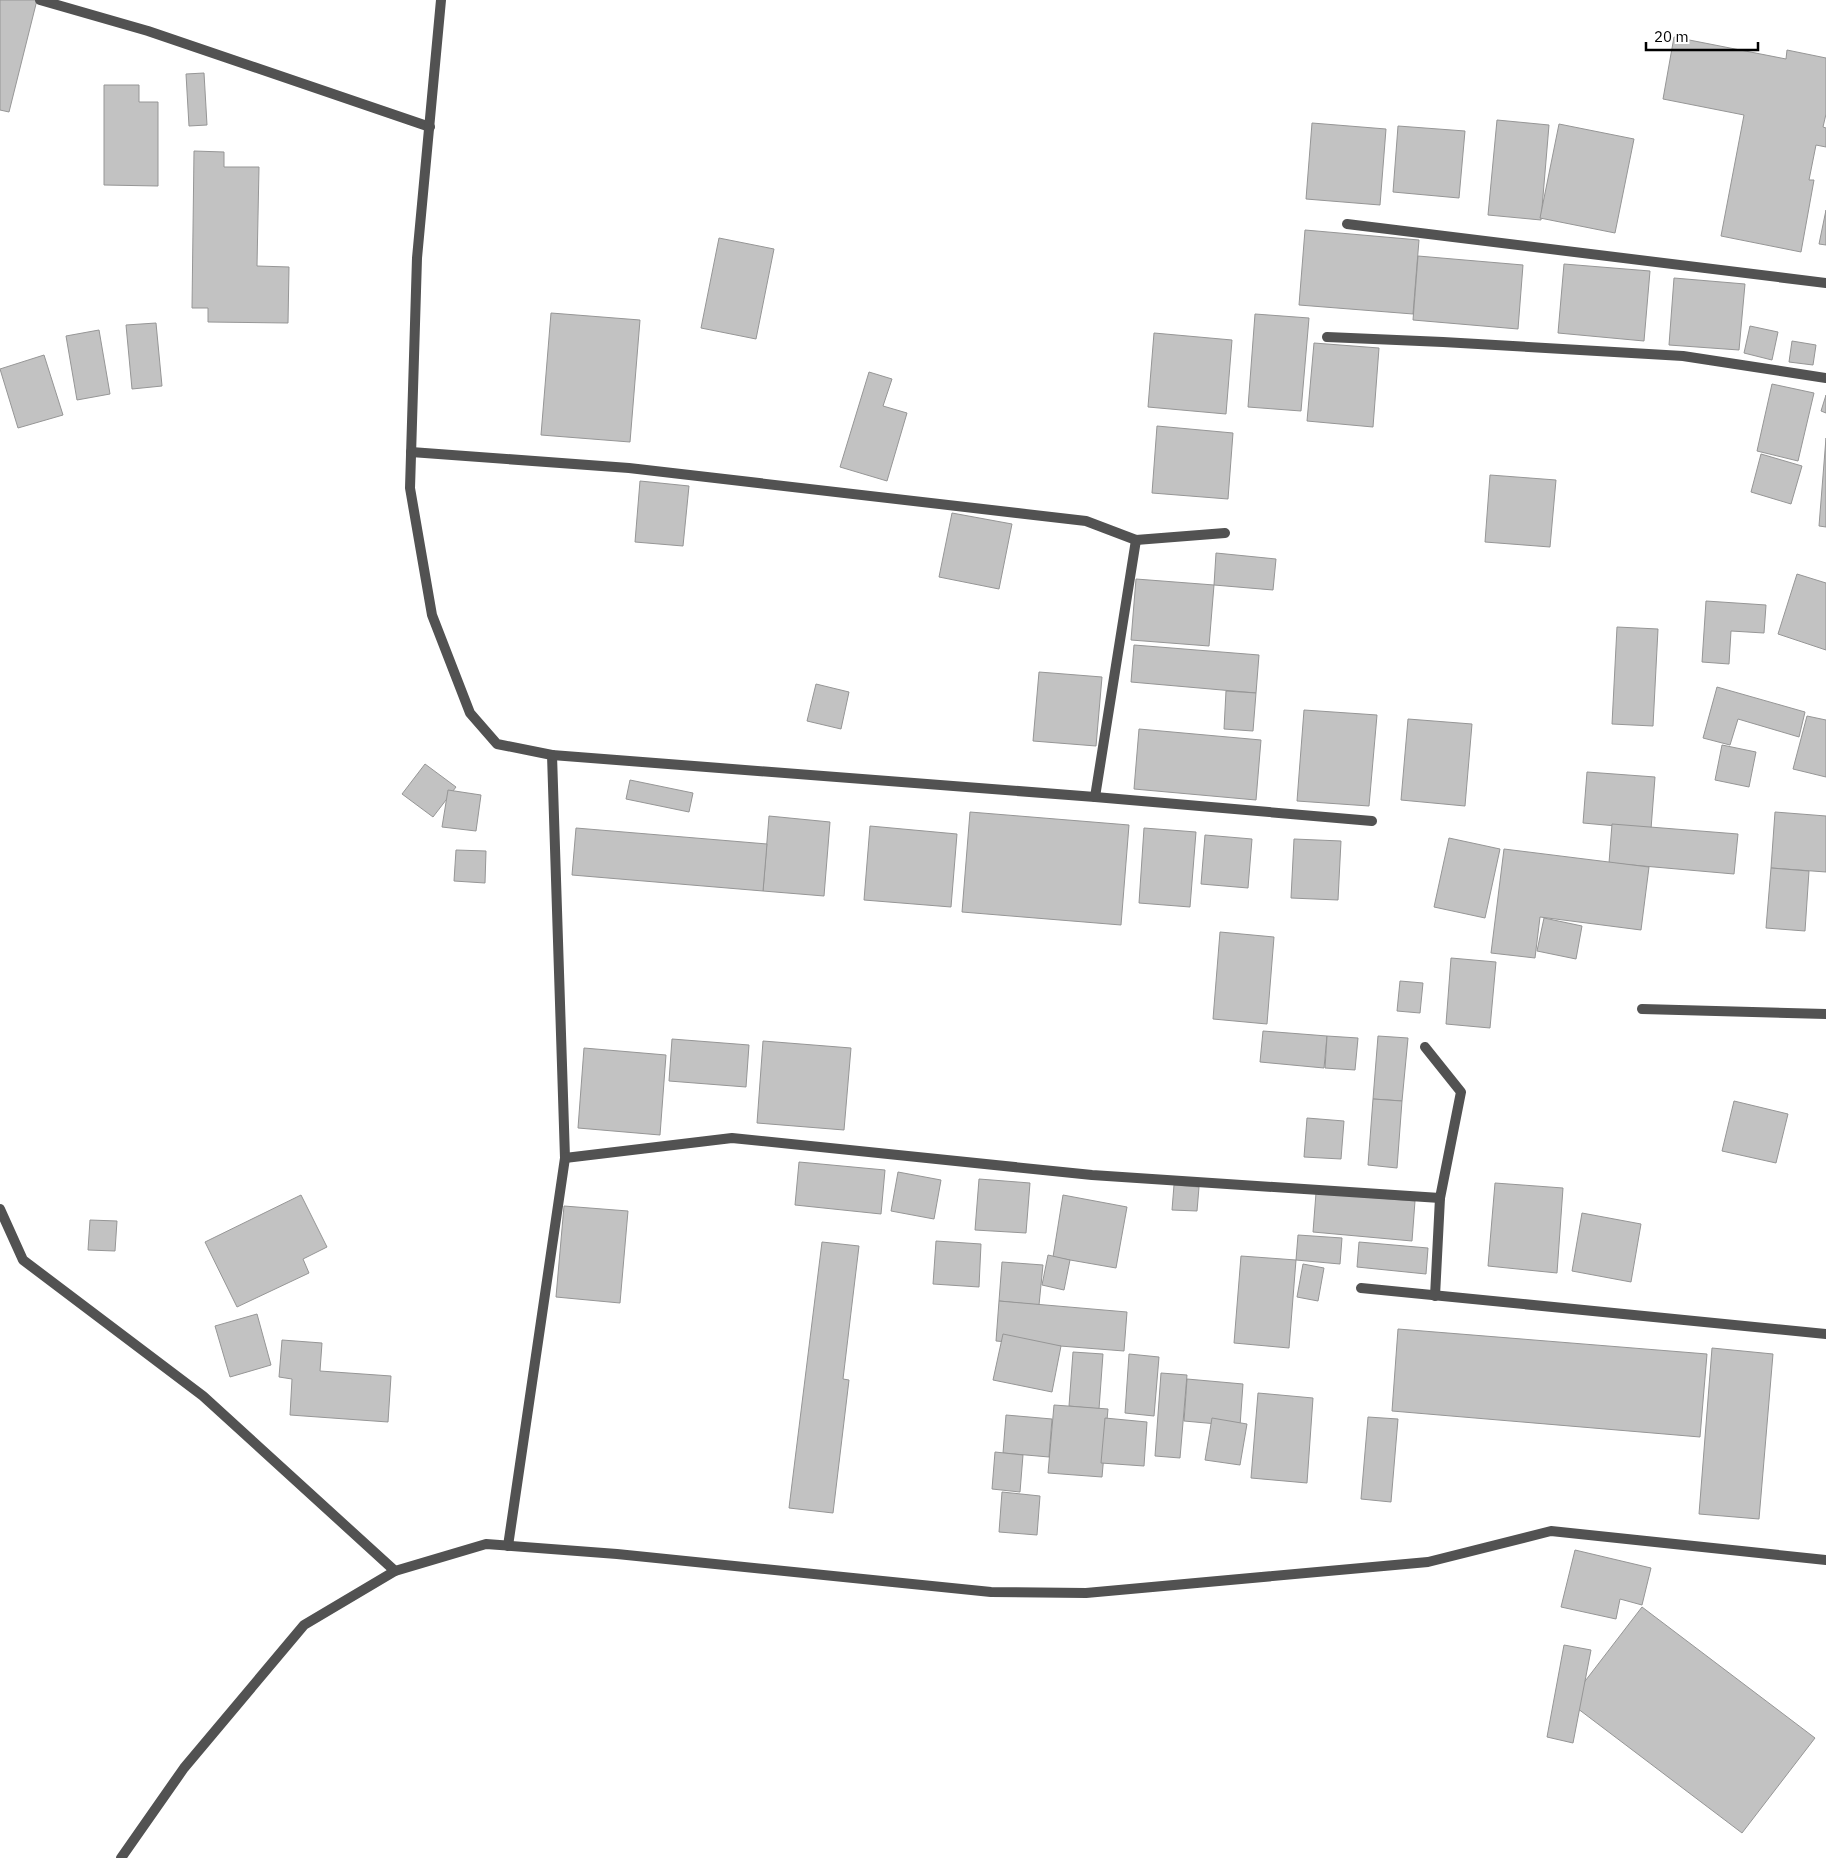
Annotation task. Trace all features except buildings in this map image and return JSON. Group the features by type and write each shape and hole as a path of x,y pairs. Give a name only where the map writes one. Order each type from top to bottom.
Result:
{"street":[{"path":"40,0 148,32 430,127"},
{"path":"441,0 417,258 410,488 432,615 470,713 498,744 552,755 1372,820"},
{"path":"1347,224 1826,283"},
{"path":"1327,337 1683,356 1826,378"},
{"path":"411,452 629,468 1086,521 1136,540 1225,533"},
{"path":"1095,797 1136,540"},
{"path":"508,1546 564,1158 552,755"},
{"path":"1642,1008 1826,1014"},
{"path":"1425,1047 1461,1092 1440,1198 1435,1296"},
{"path":"564,1158 732,1138 1092,1175 1440,1198"},
{"path":"0,1209 23,1260 203,1396 395,1571"},
{"path":"1361,1288 1826,1334"},
{"path":"121,1858 184,1768 304,1626 395,1571 486,1544 616,1554 991,1592 1086,1593 1428,1562 1551,1531 1826,1560"}]}
